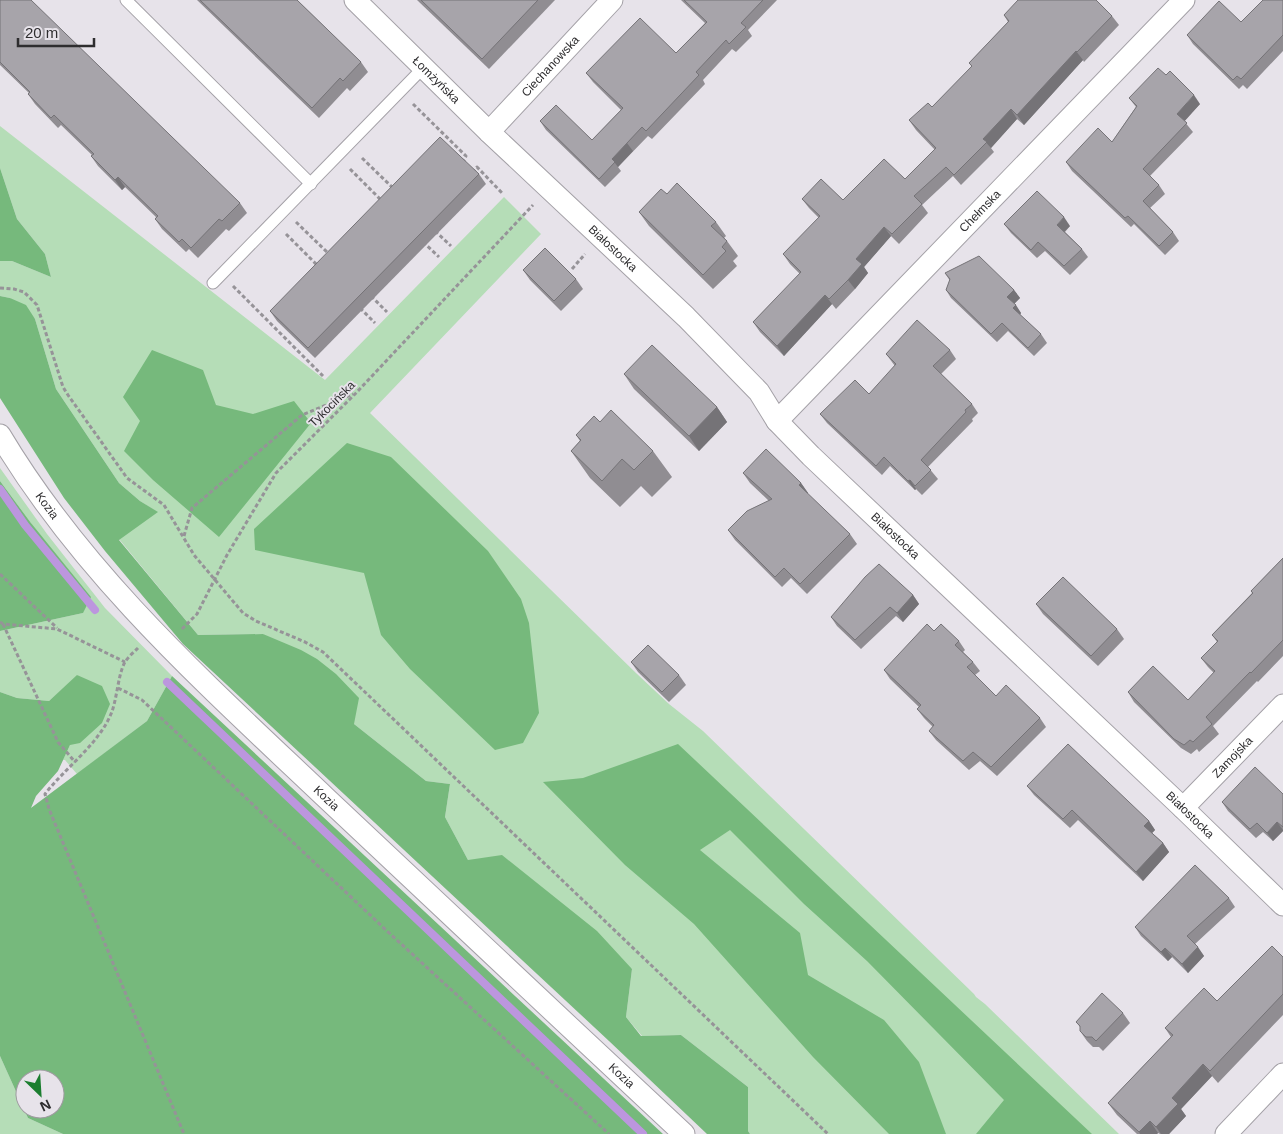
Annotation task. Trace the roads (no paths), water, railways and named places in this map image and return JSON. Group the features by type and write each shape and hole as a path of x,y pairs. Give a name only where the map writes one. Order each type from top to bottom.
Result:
{"street":[{"name":"Łomżyńska","path":"355,0 517,159"},
{"name":"Ciechanowska","path":"489,132 612,0"},
{"name":"Chełmska","path":"777,421 1184,0"},
{"name":"Białostocka","path":"517,159 686,317 759,392 777,421 818,462 1184,808 1283,905"},
{"name":"Kozia","path":"0,435 61,524 126,603 160,639 256,732 684,1134"},
{"name":"Zamojska","path":"1184,808 1283,705"},
{"path":"1226,1134 1283,1074"}],"lane":[{"path":"126,0 311,184"},
{"path":"217,279 423,68"}],"waterway":[{"path":"0,489 25,525 95,610"},
{"path":"167,682 643,1134"}]}
